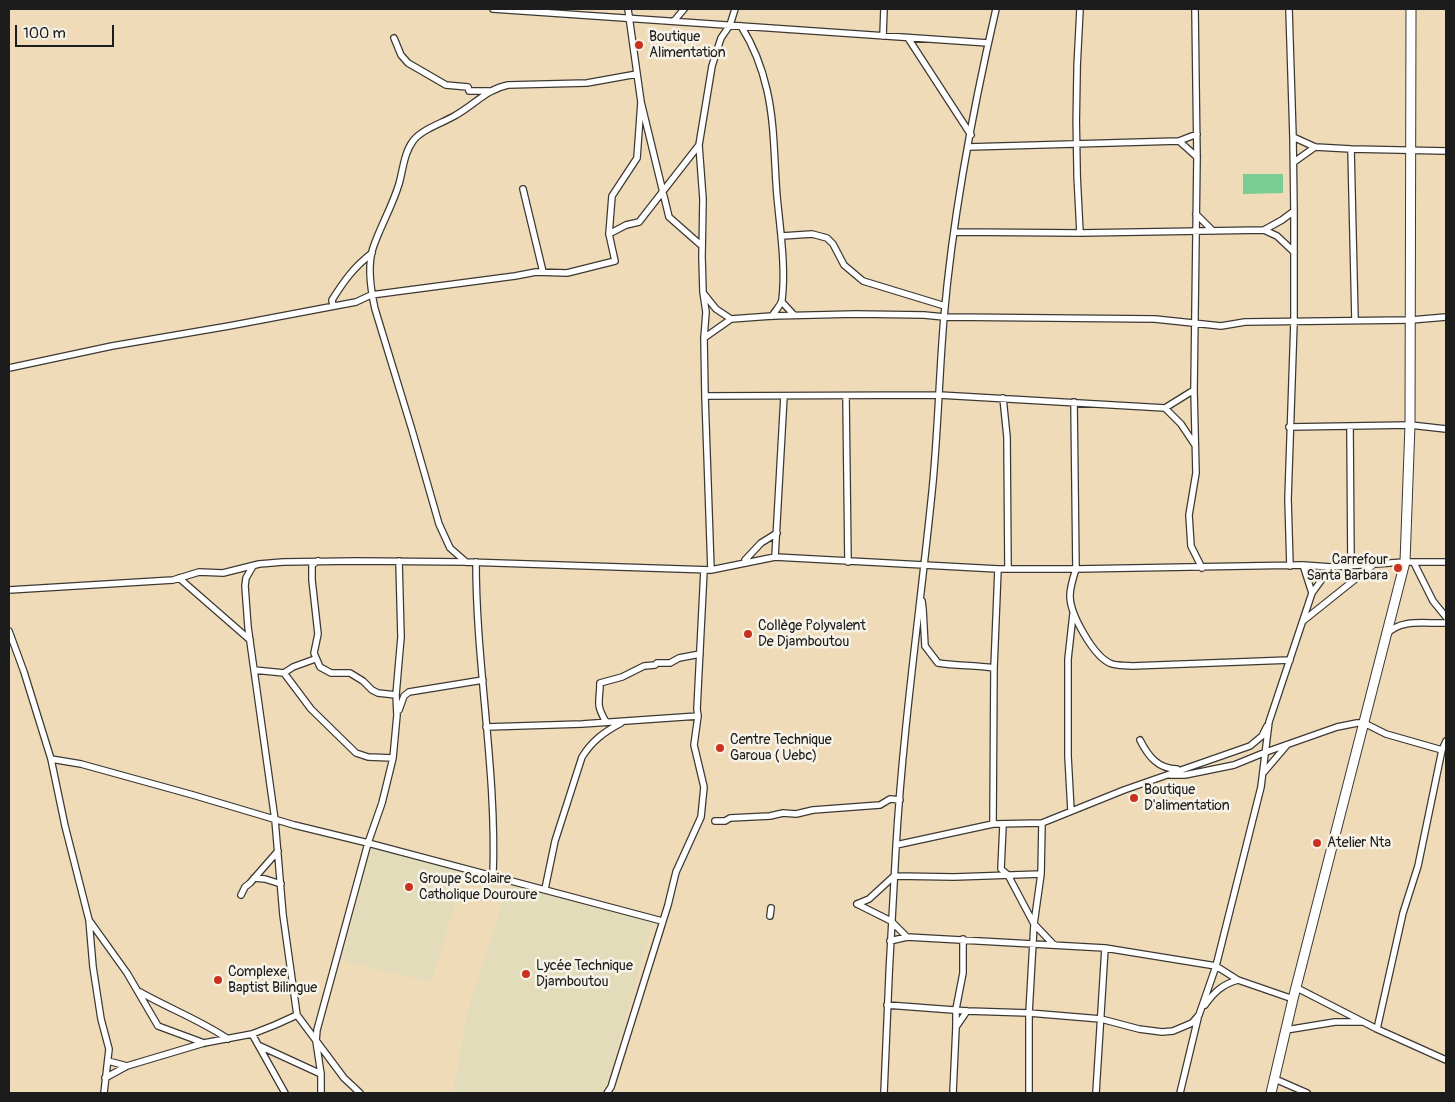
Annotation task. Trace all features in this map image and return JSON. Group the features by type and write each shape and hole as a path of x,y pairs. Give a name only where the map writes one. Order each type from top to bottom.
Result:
{"main road":[{"path":"1271,1093 1293,999 1386,635 1410,562 1411,9"}],"street":[{"path":"493,9 988,43"},
{"path":"628,9 641,102 669,217 702,246"},
{"path":"674,21 684,9"},
{"path":"607,1093 611,1087 668,905 676,872 701,817 704,787 694,744 698,716 700,654 707,570 704,338 706,312 703,292 703,199 699,146 712,66 721,38 730,25 735,9"},
{"path":"883,36 884,9"},
{"path":"884,1093 896,845 934,464 945,306 970,135 996,9"},
{"path":"1080,9 1077,67 1077,182 1080,233"},
{"path":"1195,9 1197,157 1194,390 1196,473 1190,515 1191,546 1202,568"},
{"path":"1289,9 1294,162 1294,322 1288,499 1290,566"},
{"path":"741,26 754,51 767,88 772,116 777,197 782,236 782,302 772,316"},
{"path":"394,38 401,55 408,63 446,85 468,87 469,91 491,91"},
{"path":"908,38 970,135"},
{"path":"466,562 450,548 439,524 371,295 372,253 399,185 408,150 414,140 425,132 498,87 508,85 587,83 637,74"},
{"path":"9,368 112,346 356,302 371,295 543,272 567,273 615,261 609,234 612,196 637,158 641,102"},
{"path":"968,147 1179,141 1197,134"},
{"path":"1293,137 1315,146 1351,150 1446,151"},
{"path":"1179,141 1197,157"},
{"path":"609,234 626,225 639,222 699,146"},
{"path":"1294,162 1315,146"},
{"path":"1351,150 1355,320"},
{"path":"523,189 543,272"},
{"path":"1264,230 1294,211"},
{"path":"1196,214 1213,230"},
{"path":"955,232 1080,233 1264,230 1277,236 1294,252"},
{"path":"782,236 819,235 827,238 833,244 844,265 863,281 945,306"},
{"path":"333,306 332,300 346,277 356,265 372,253"},
{"path":"703,292 716,309 732,319"},
{"path":"782,302 794,315"},
{"path":"704,338 732,319 794,315 866,314 944,317 1155,319 1221,326 1245,322 1411,320 1446,317"},
{"path":"705,396 939,395 1165,408 1194,390"},
{"path":"775,556 784,396"},
{"path":"846,396 848,562"},
{"path":"1003,398 1007,437 1008,568"},
{"path":"1071,811 1068,756 1068,669 1073,613 1070,597 1071,583 1076,569 1074,402"},
{"path":"1165,408 1181,424 1195,445"},
{"path":"1289,427 1410,425 1446,429"},
{"path":"1350,427 1350,565"},
{"path":"745,560 761,543 777,533"},
{"path":"707,570 762,556 998,569 1202,568 1303,565 1331,567 1410,562 1446,562"},
{"path":"9,590 164,581 199,572 223,574 253,566 283,562 476,562 707,570 775,556"},
{"path":"318,561 312,564 312,580 318,634 314,653 320,668 337,674 350,673 378,693 396,695"},
{"path":"321,1093 321,1074 316,1041 320,1019 368,842 382,803 393,758 401,637 399,561"},
{"path":"476,562 476,588 486,727 491,770 494,876"},
{"path":"1410,562 1446,617"},
{"path":"1303,565 1312,593"},
{"path":"1303,621 1373,565"},
{"path":"253,566 246,578 245,586 250,640 275,820 283,915 297,1015 344,1078 360,1093"},
{"path":"896,845 993,824 1042,823 1164,775 1250,746 1262,736 1269,722 1312,593 1331,567"},
{"path":"993,824 994,668 998,569"},
{"path":"179,578 250,640"},
{"path":"920,594 923,609 925,646 938,663 994,668"},
{"path":"1073,613 1098,653 1111,664 1132,666 1290,660"},
{"path":"1386,635 1392,629 1402,624 1446,623"},
{"path":"9,631 51,759 89,920 93,967 101,1019 109,1049 104,1093"},
{"path":"606,722 598,706 600,683 622,677 644,666 670,663 679,658 700,654"},
{"path":"254,670 284,673 293,667 315,659"},
{"path":"284,673 311,709 356,753 368,757 393,758"},
{"path":"397,715 404,696 409,692 483,680"},
{"path":"486,727 698,716"},
{"path":"545,889 555,841 582,757 597,738 624,721"},
{"path":"1180,1093 1199,1015 1216,966 1264,772 1269,722"},
{"path":"1164,775 1184,775 1234,765 1336,727 1364,723 1386,734 1444,752"},
{"path":"1140,740 1157,763 1167,768 1182,769"},
{"path":"1377,1029 1403,913 1418,866 1446,740"},
{"path":"1264,772 1288,744"},
{"path":"51,759 81,764 115,773 275,820 368,842 662,921"},
{"path":"714,821 750,816 770,816 783,813 796,814 813,810 880,805 890,799 900,800"},
{"path":"1029,1093 1029,1013 1034,924 1041,874 1042,823"},
{"path":"1003,825 1001,868 1008,874 1034,924 1054,944"},
{"path":"241,894 245,887 278,851"},
{"path":"907,937 891,921 858,904 880,890 894,876 954,877 1041,874"},
{"path":"254,878 281,884"},
{"path":"770,916 771,908"},
{"path":"89,920 138,991 158,1026 204,1043"},
{"path":"890,941 907,937 1105,948 1216,966 1238,980 1293,999"},
{"path":"953,1093 956,1009 963,973 963,939"},
{"path":"1096,1093 1105,948"},
{"path":"887,1005 1101,1019 1139,1029 1167,1032 1184,1028 1192,1023 1210,997 1219,988 1238,980"},
{"path":"1297,988 1377,1029 1446,1060"},
{"path":"138,991 184,1016 216,1030 228,1039"},
{"path":"956,1027 967,1011"},
{"path":"105,1078 127,1066 204,1043 252,1034 297,1015"},
{"path":"1286,1030 1335,1022 1364,1022"},
{"path":"252,1034 285,1093"},
{"path":"259,1046 321,1074"},
{"path":"108,1061 127,1066"},
{"path":"1274,1079 1307,1093"}],"shaded area":[{"path":"372,846 465,872 431,982 342,961"},
{"path":"508,885 653,921 608,1081 600,1093 453,1093 467,1014"}],"green space":[{"path":"1243,174 1283,174 1283,193 1243,194"}],"place":[{"name":"Boutique Alimentation","path":"639,45"},
{"name":"Carrefour Santa Barbara","path":"1398,568"},
{"name":"Collège Polyvalent De Djamboutou","path":"748,634"},
{"name":"Centre Technique Garoua ( Uebc)","path":"720,748"},
{"name":"Boutique D'alimentation","path":"1134,798"},
{"name":"Atelier Nta","path":"1317,843"},
{"name":"Groupe Scolaire Catholique Douroure","path":"409,887"},
{"name":"Lycée Technique Djamboutou","path":"526,974"},
{"name":"Complexe Baptist Bilingue","path":"218,980"}]}
